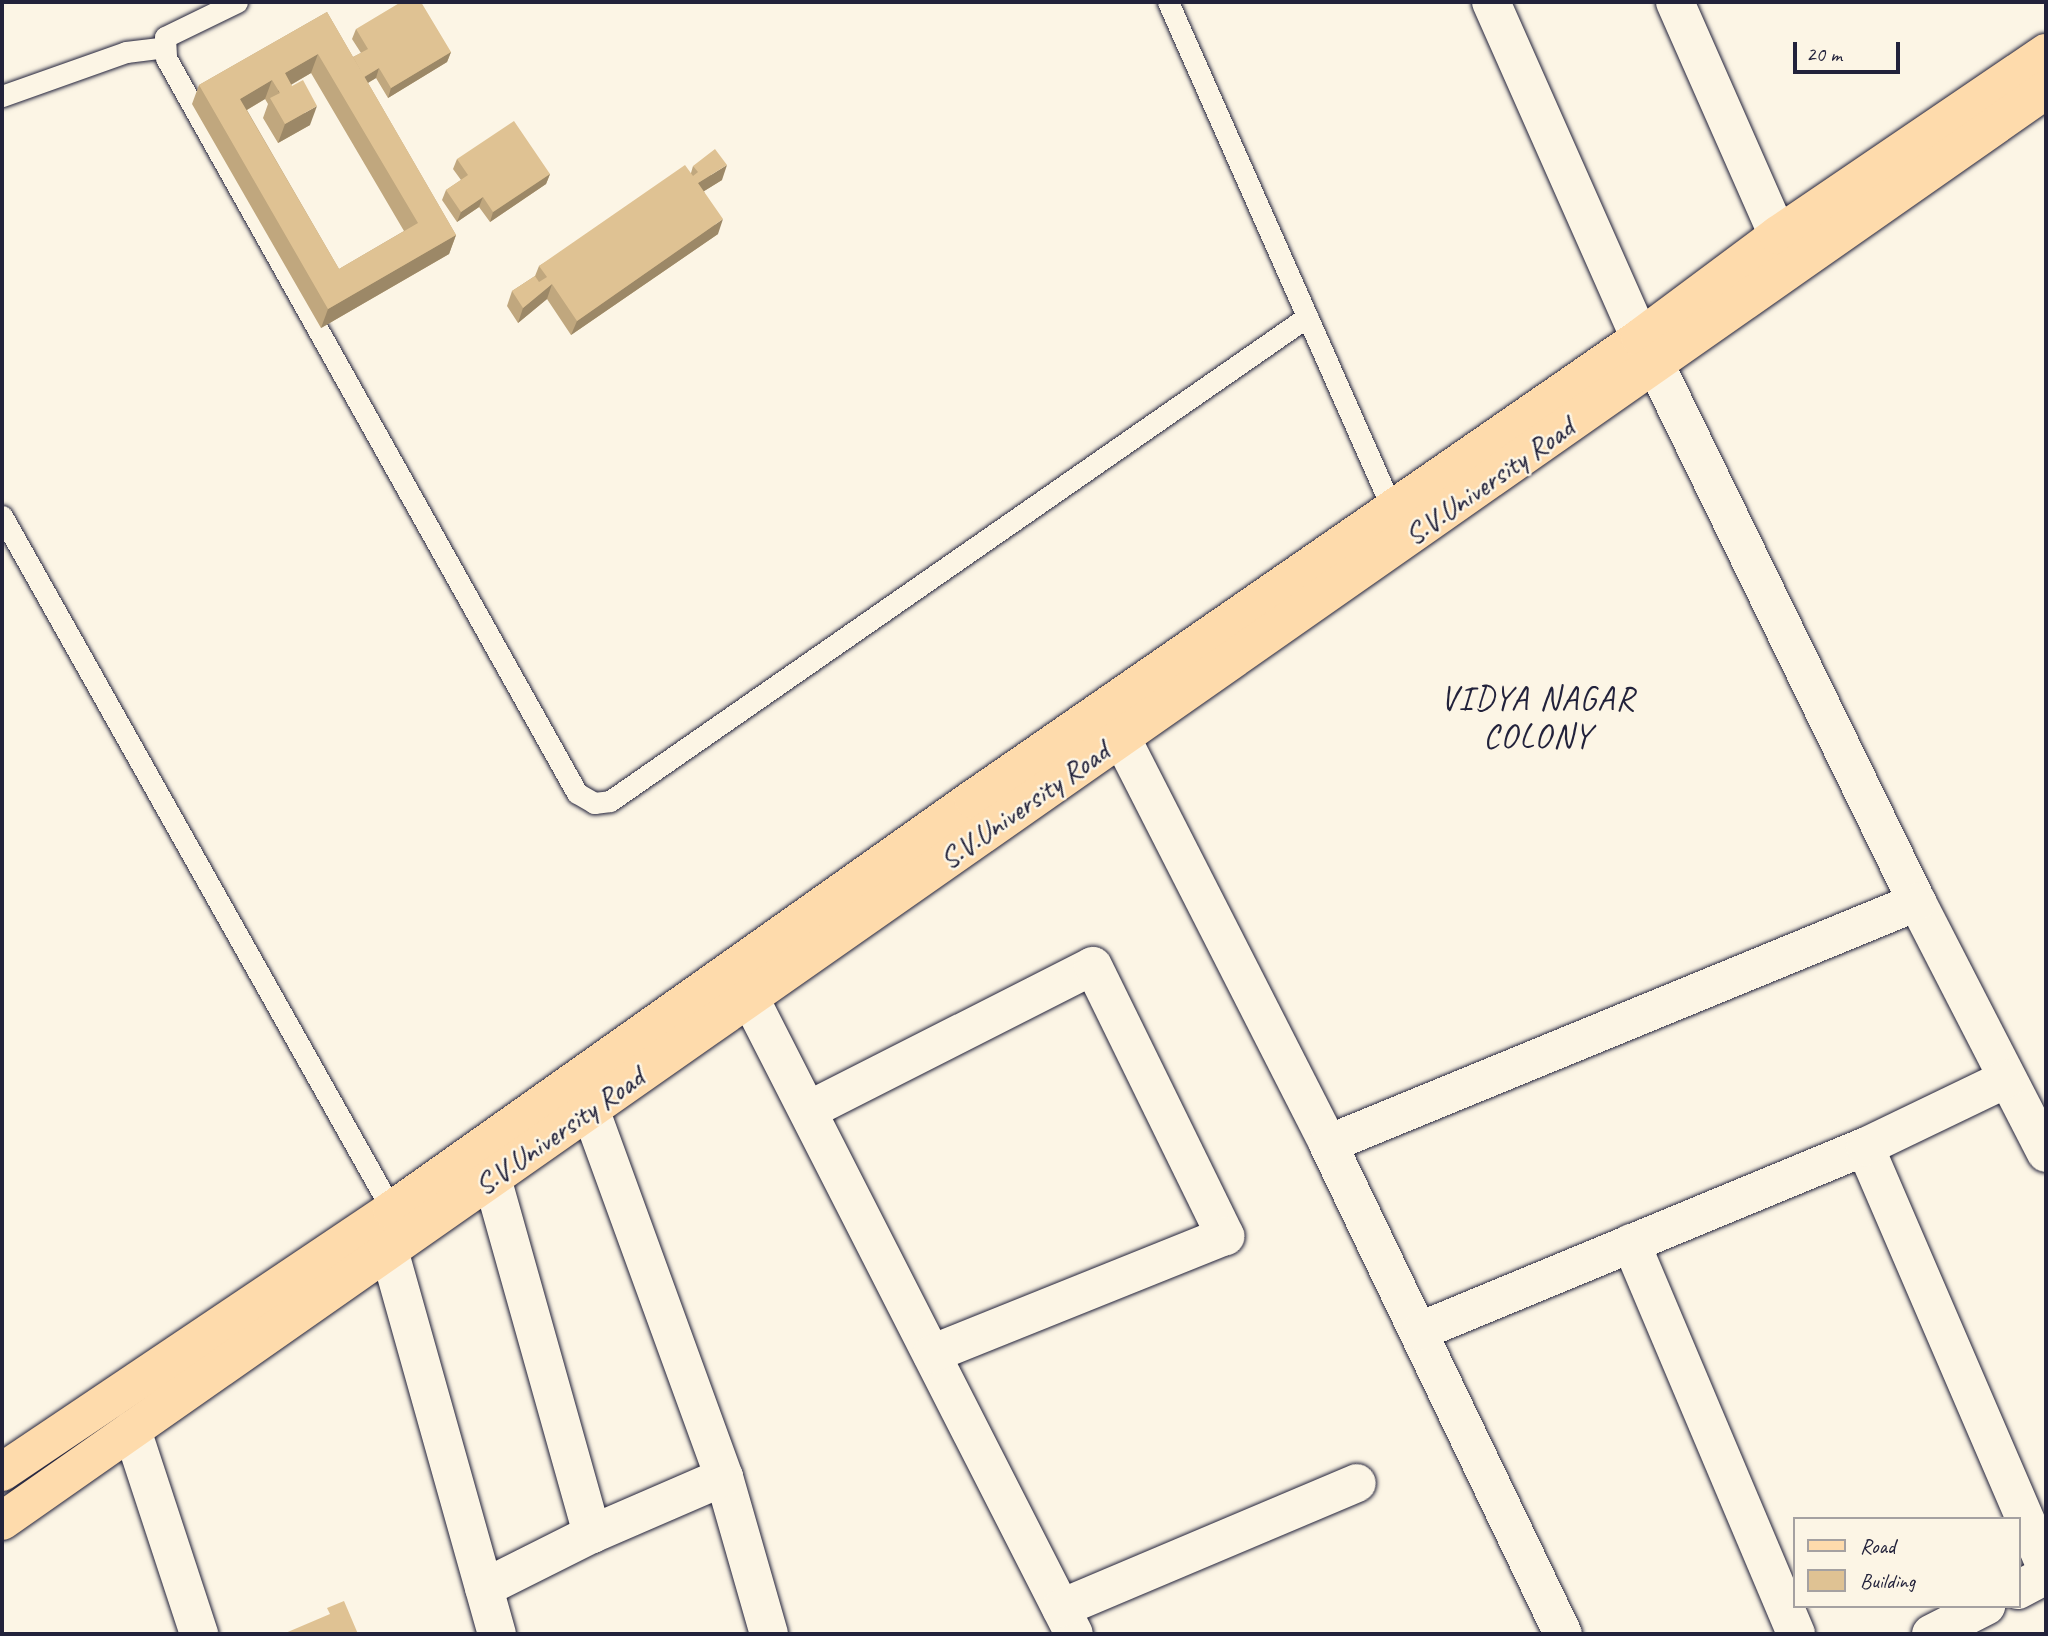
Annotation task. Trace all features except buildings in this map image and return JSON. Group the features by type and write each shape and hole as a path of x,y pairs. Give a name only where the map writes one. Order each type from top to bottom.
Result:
{"main road":[{"name":"S.V.University Road","path":"2,1521 590,1109 743,982 1648,352 1896,176 2046,53"},
{"name":"S.V.University Road","path":"1648,352 1778,235 1896,176 2046,90"},
{"name":"S.V.University Road","path":"2,1472 392,1210 1121,737 1400,523"}],"street":[{"path":"1491,2 1648,352 1917,902 2046,1153"},
{"path":"1675,2 1778,235"},
{"path":"1121,737 1328,1144 1563,1634"},
{"path":"1328,1144 1917,902"},
{"path":"809,1110 1093,966 1226,1236 932,1354"},
{"path":"743,982 1068,1621 1357,1483"},
{"path":"1420,1331 1865,1147 2006,1079"},
{"path":"590,1109 724,1477 768,1634"},
{"path":"1865,1147 2046,1568"},
{"path":"492,1178 592,1534"},
{"path":"1631,1243 1796,1634"},
{"path":"388,1251 497,1634"},
{"path":"132,1430 200,1634"},
{"path":"484,1588 592,1534 724,1477"},
{"path":"2020,1589 2046,1576"},
{"path":"1931,1634 1982,1608"}],"lane":[{"path":"237,2 179,27 165,37 164,47 577,793 594,803 610,801 1307,317"},
{"path":"1168,2 1400,523"},
{"path":"2,96 100,60 164,47"},
{"path":"2,516 392,1210"}],"district":[{"name":"VIDYA NAGAR COLONY","path":"1538,718"}]}
